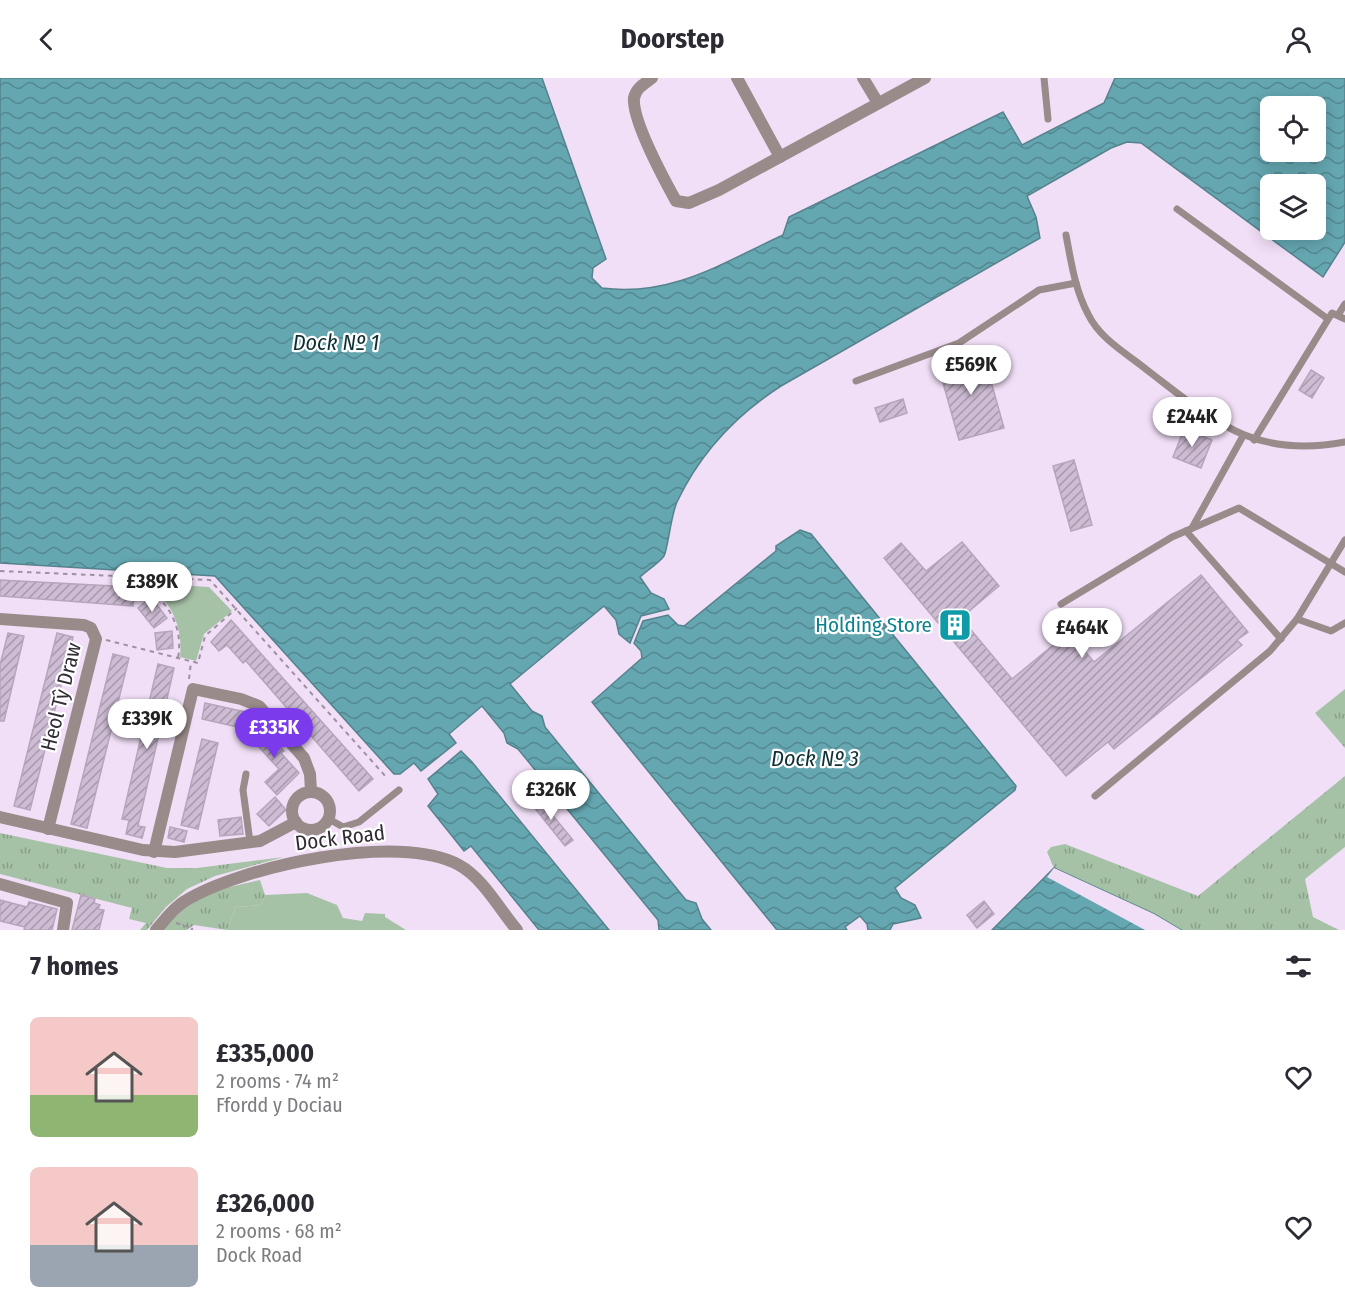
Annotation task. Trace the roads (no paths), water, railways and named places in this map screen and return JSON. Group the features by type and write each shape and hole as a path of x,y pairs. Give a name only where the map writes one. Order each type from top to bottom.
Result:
{"street":[{"path":"652,78 636,90 634,101 655,162 676,201 689,203 719,190 925,78"},
{"path":"737,78 780,157"},
{"path":"863,78 878,103"},
{"name":"Heol Tŷ Draw","path":"0,619 84,624 96,639 48,829"},
{"path":"154,852 193,689 241,699 259,706 304,758 310,774 311,791"},
{"path":"311,791 318,792 328,801 330,807 329,819 313,830 300,826 296,822 293,805 300,795 311,791"},
{"path":"0,817 154,852 250,842 267,838 296,822"},
{"name":"Dock Road","path":"156,930 179,905 219,885 315,857 386,851 419,852 459,865 475,878 517,930"},
{"path":"0,884 67,903 63,930"}],"lane":[{"path":"1044,78 1048,119"},
{"path":"1177,209 1328,320"},
{"path":"1066,235 1076,284 1088,314 1099,332 1204,414 1254,440 1294,446 1345,442"},
{"path":"856,381 959,343 1039,290 1076,284"},
{"path":"1254,440 1332,313 1342,317 1345,304"},
{"path":"1189,530 1244,436"},
{"path":"1061,604 1189,530 1239,508 1345,572"},
{"path":"1189,530 1281,639"},
{"path":"1095,796 1254,665 1281,639 1297,619 1345,540"},
{"path":"1297,619 1331,631 1345,623"},
{"path":"246,774 243,790 250,842"},
{"path":"329,819 343,826 359,822 399,790"}],"water":[{"name":"Dock Nº 1","path":"0,78 542,78 606,259 593,268 592,278 602,288 627,289 674,283 739,256 783,235 789,217 1003,112 1022,145 1104,103 1115,78 1345,78 1345,242 1323,277 1273,240 1326,240 1326,174 1260,174 1260,231 1141,143 1127,142 1111,148 1027,196 1036,217 1040,238 781,386 734,423 708,451 686,484 673,515 664,556 640,577 651,593 664,599 669,609 641,616 630,643 619,634 616,620 604,606 510,684 532,711 542,716 545,727 686,900 696,903 702,919 711,930 659,930 658,920 518,749 507,743 504,733 482,706 449,734 456,743 421,771 414,763 400,774 394,774 215,576 0,563"},
{"name":"Dock Nº 3","path":"800,530 811,534 1016,786 1015,790 895,888 901,898 915,905 921,918 893,924 890,930 868,930 867,924 860,916 845,927 847,930 777,930 592,702 642,658 641,651 634,643 643,621 668,615 678,625 684,626 776,551 776,546"},
{"path":"461,751 609,930 539,930 471,846 464,851 428,806 438,794 428,779"},
{"path":"1054,868 1154,914 1181,930 992,930"}],"place":[{"name":"Holding Store","path":"955,625"}]}
